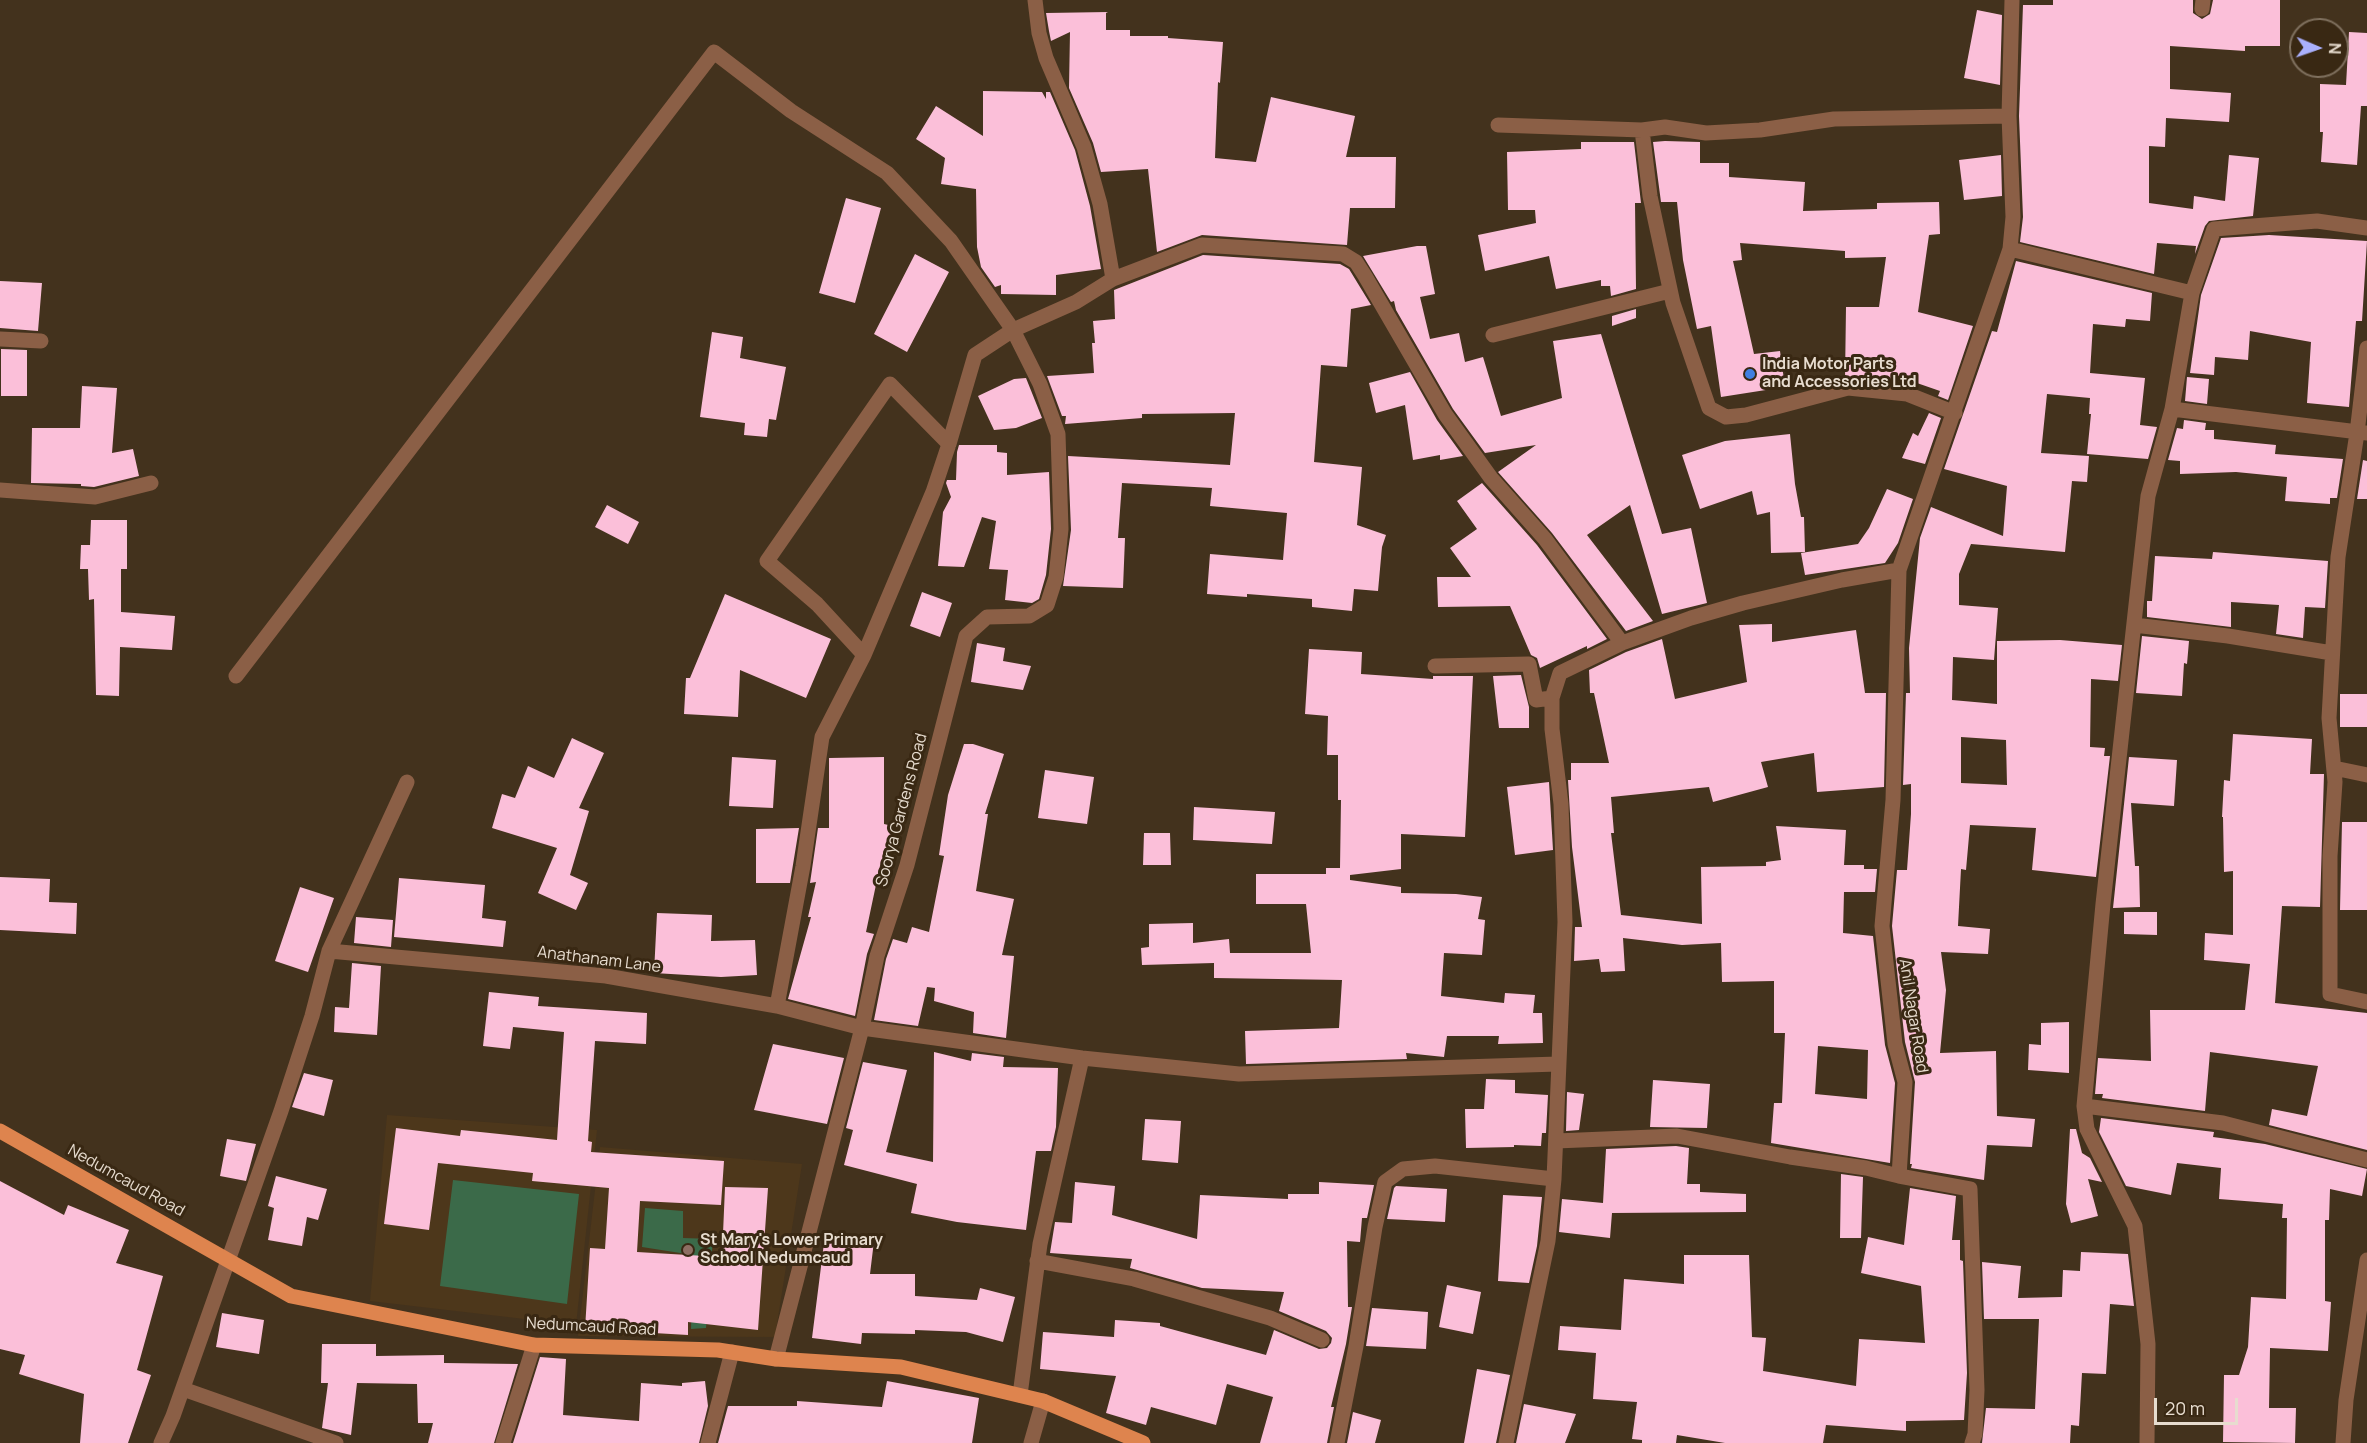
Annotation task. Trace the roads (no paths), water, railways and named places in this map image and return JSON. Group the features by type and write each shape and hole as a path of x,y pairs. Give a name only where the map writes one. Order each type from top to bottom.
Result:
{"main road":[{"name":"Nedumcaud Road","path":"0,1131 291,1296 534,1345 718,1350 776,1359 901,1367 1043,1401 1143,1443"}],"street":[{"path":"1035,0 1039,33 1046,58 1084,147 1100,204 1113,279"},
{"name":"Anil Nagar Road","path":"1899,1176 1905,1082 1895,1044 1882,926 1893,800 1899,570 2010,249 2013,217 2009,116 2012,0"},
{"name":"Soorya Gardens Road","path":"236,676 714,52 791,111 887,173 951,241 1013,330 1040,384 1058,434 1061,528 1056,577 1047,605 1029,616 987,616 966,636 907,865 877,956 862,1028 776,1359"},
{"path":"1498,125 1642,130 1665,127 1706,133 1760,130 1834,119 2009,116"},
{"path":"1642,130 1650,196 1670,291 1709,408 1726,417 1746,415 1848,388 1907,394 1955,413"},
{"path":"2147,1443 2148,1344 2135,1226 2087,1129 2084,1106 2103,904 2148,496 2172,409 2192,292 2214,229 2317,221 2367,228"},
{"path":"777,1006 803,866 822,737 864,654 933,492 975,355 1013,330 1076,302 1113,279 1202,245 1343,254 1356,262 1445,414 1491,478 1545,539 1622,643"},
{"path":"2010,249 2192,292"},
{"path":"1493,335 1670,291"},
{"path":"0,339 41,341"},
{"path":"2367,348 2362,433 2337,557 2329,718 2335,782 2330,856 2330,994 2367,1002"},
{"path":"864,654 817,604 767,561 890,384 949,444"},
{"path":"2172,409 2362,433"},
{"path":"0,490 95,497 151,483"},
{"path":"1506,1443 1548,1241 1554,1179 1565,922 1561,804 1552,729 1551,698 1560,673 1622,643 1690,618 1842,580 1899,570"},
{"path":"2134,624 2332,653"},
{"path":"1435,666 1529,664 1536,700 1551,698"},
{"path":"2334,768 2367,775"},
{"path":"160,1443 183,1389 281,1111 312,1016 329,951 407,782"},
{"name":"Anathanam Lane","path":"329,951 606,976 777,1006 862,1028 1082,1058 1239,1074 1558,1064"},
{"path":"1020,1395 1037,1261 1082,1058"},
{"path":"2084,1106 2223,1123 2367,1160"},
{"path":"1556,1141 1677,1136 1790,1157 1866,1168 1970,1189 1977,1390 1975,1434 1972,1443"},
{"path":"1337,1443 1385,1182 1403,1169 1435,1166 1554,1179"},
{"path":"2343,1443 2346,1400 2363,1319 2367,1260"},
{"path":"1037,1261 1146,1282 1270,1318 1322,1340"},
{"path":"503,1443 534,1345"},
{"path":"708,1443 732,1352"},
{"path":"183,1389 336,1443"},
{"path":"1031,1443 1043,1401"}],"place":[{"name":"India Motor Parts and Accessories Ltd","path":"1750,374"},
{"name":"St Mary's Lower Primary School Nedumcaud","path":"688,1250"}]}
